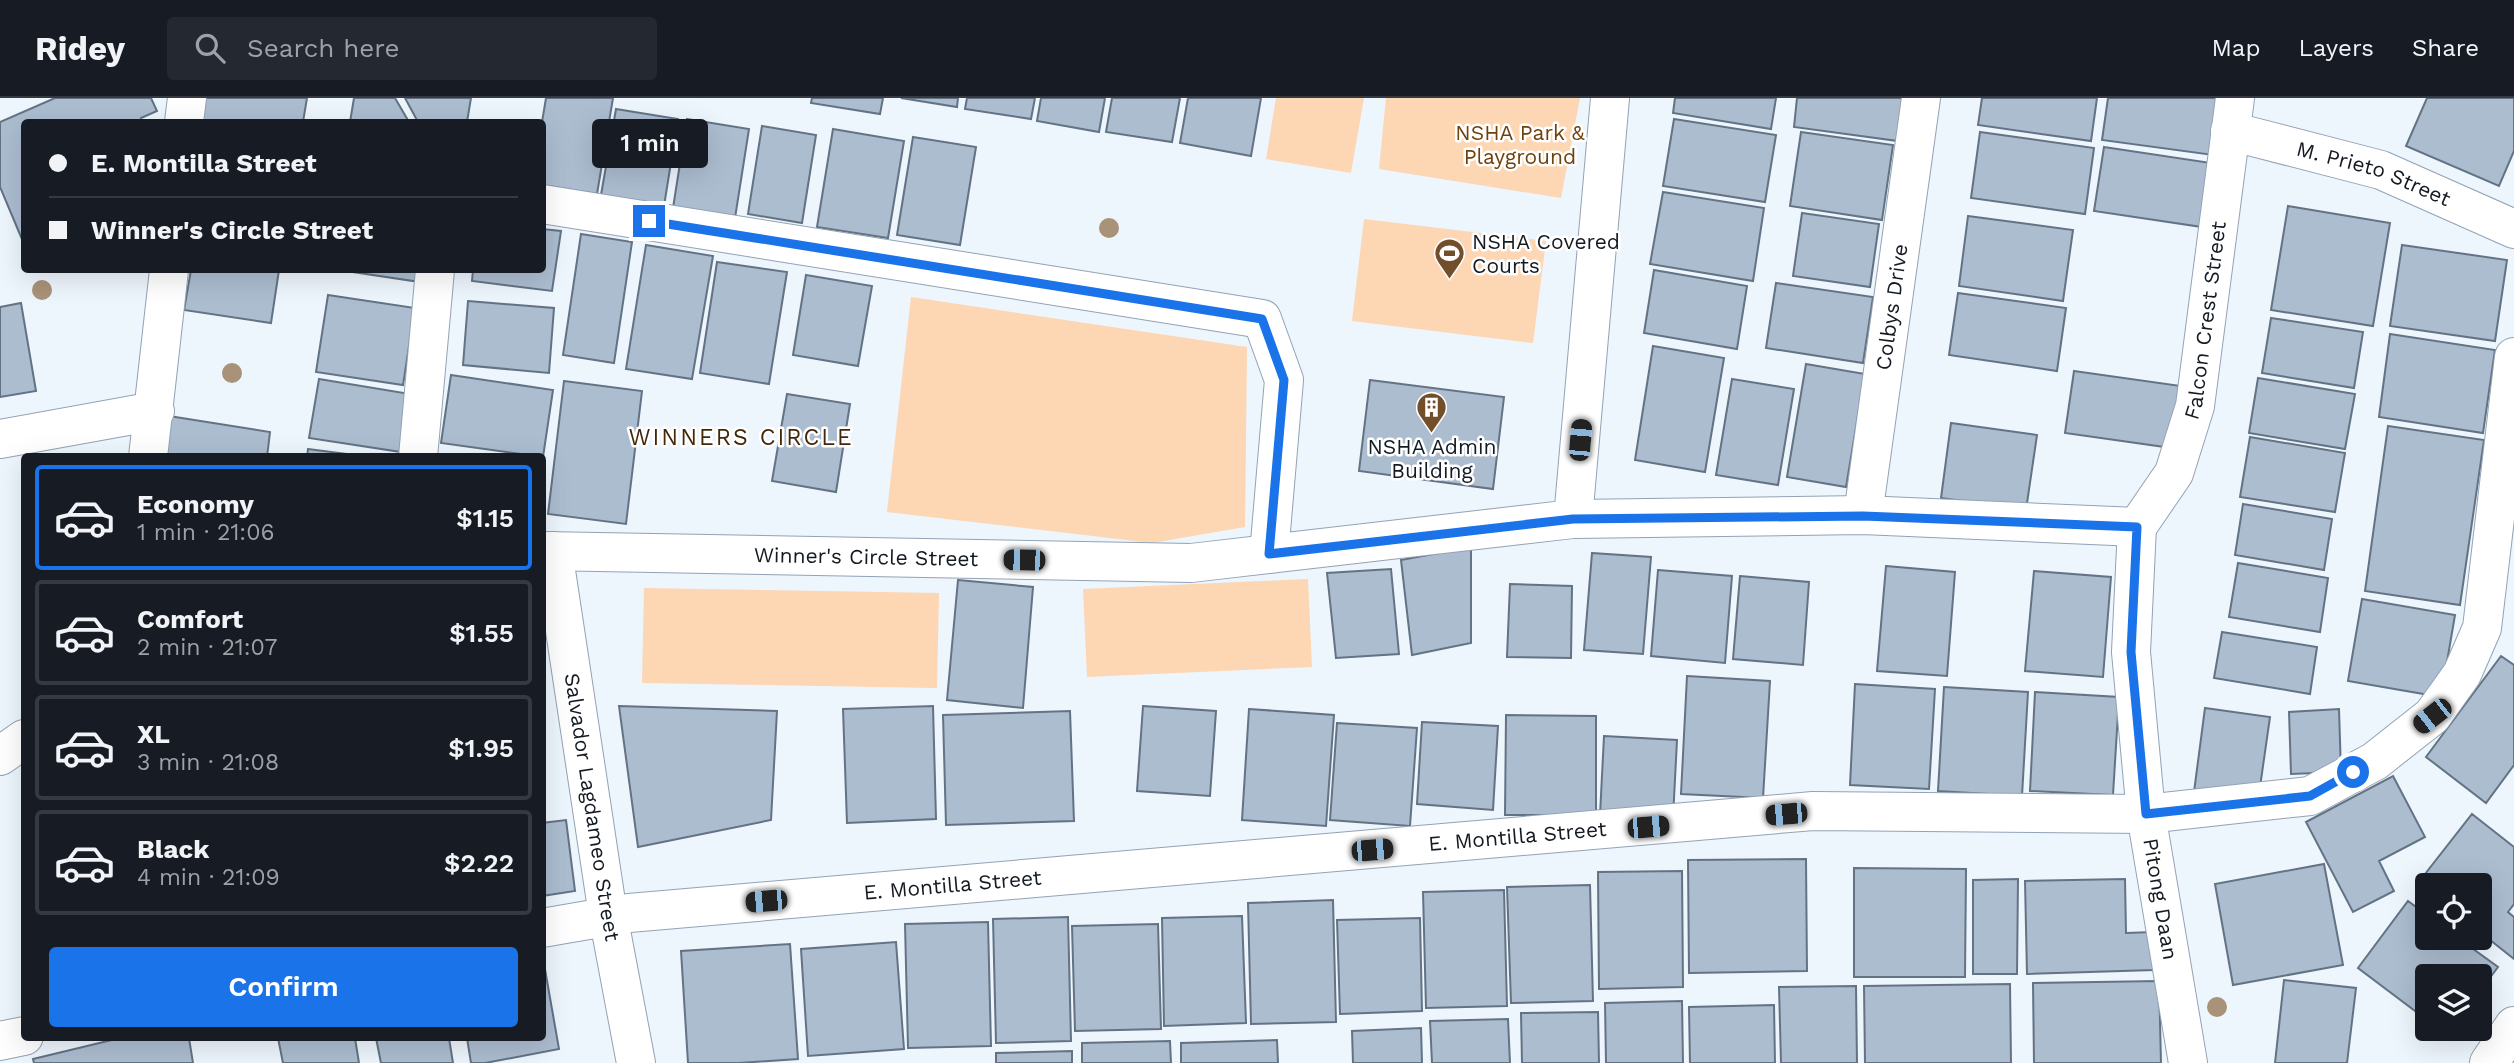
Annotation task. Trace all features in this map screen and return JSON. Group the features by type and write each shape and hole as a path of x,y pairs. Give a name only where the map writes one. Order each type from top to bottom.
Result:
{"street":[{"path":"184,119 187,98"},
{"path":"1573,519 1610,98"},
{"name":"Colbys Drive","path":"1863,516 1921,98"},
{"name":"M. Prieto Street","path":"2232,114 2381,170 2514,229"},
{"name":"Falcon Crest Street","path":"2137,527 2174,472 2195,406 2232,114"},
{"path":"546,205 1262,319 1284,380 1269,554"},
{"path":"149,453 169,273"},
{"path":"418,453 435,273"},
{"name":"E. Montilla Street","path":"546,927 608,915 1813,811 2146,814 2310,796 2375,761 2432,716 2462,674 2482,628 2514,357"},
{"path":"0,439 155,411"},
{"name":"Winner's Circle Street","path":"548,551 1191,563 1573,519 1863,516 2137,527"},
{"name":"Pitong Daan","path":"2137,527 2131,652 2146,814 2188,1063"},
{"name":"Salvador Lagdameo Street","path":"548,551 608,915 636,1063"},
{"path":"0,756 21,741"},
{"path":"2489,1063 2514,1026"},
{"path":"0,1041 21,1037"}],"green space":[{"path":"1276,98 1364,98 1351,173 1266,159"},
{"name":"NSHA Park & Playground","path":"1386,98 1580,98 1561,198 1379,169"},
{"name":"NSHA Covered Courts","path":"1364,219 1546,241 1533,343 1352,321"},
{"path":"911,297 1247,347 1245,527 1152,543 887,512"},
{"path":"1308,579 1312,667 1087,677 1083,589"},
{"path":"644,588 939,593 937,688 642,683"}],"building":[{"path":"55,98 151,98 157,111 142,119 21,119 21,237 0,187 0,122"},
{"path":"203,98 307,98 304,119 200,119"},
{"path":"354,98 395,98 407,119 350,119"},
{"path":"405,98 471,98 468,119 416,119"},
{"path":"546,98 613,98 597,194 546,186 546,119 542,119"},
{"path":"812,98 883,98 880,114 811,103"},
{"path":"901,98 958,98 957,107"},
{"path":"967,98 1035,98 1031,119 965,109"},
{"path":"1041,98 1105,98 1099,132 1037,121"},
{"path":"1112,98 1180,98 1172,142 1106,132"},
{"path":"1188,98 1261,98 1251,156 1180,143"},
{"path":"1675,98 1776,98 1771,129 1673,113"},
{"path":"1797,98 1903,98 1898,141 1794,127"},
{"path":"1982,98 2097,98 2091,141 1978,125"},
{"path":"2108,98 2221,98 2213,155 2102,140"},
{"path":"2427,98 2514,98 2514,151 2499,186 2406,146"},
{"path":"616,109 678,119 664,206 601,195"},
{"path":"687,119 749,129 735,218 673,208"},
{"path":"1674,119 1776,135 1765,202 1663,186"},
{"path":"762,126 816,135 802,223 748,214"},
{"path":"833,129 904,141 888,238 817,227"},
{"path":"1801,132 1893,145 1882,220 1790,206"},
{"path":"1980,132 2094,148 2085,214 1971,198"},
{"path":"913,137 976,147 960,245 897,235"},
{"path":"2104,147 2211,163 2202,227 2094,211"},
{"path":"1663,192 1764,208 1753,281 1650,264"},
{"path":"2288,206 2390,223 2373,326 2271,310"},
{"path":"1802,213 1879,224 1870,287 1793,276"},
{"path":"1968,216 2073,230 2063,301 1959,286"},
{"path":"546,229 561,231 552,291 472,281 473,273 546,273"},
{"path":"581,234 632,242 614,363 563,355"},
{"path":"646,245 713,256 692,379 626,369"},
{"path":"2402,245 2507,260 2495,341 2390,326"},
{"path":"717,262 787,272 769,384 700,373"},
{"path":"1654,270 1747,286 1737,349 1644,333"},
{"path":"190,273 279,273 271,323 184,310"},
{"path":"359,273 422,273 420,282"},
{"path":"806,275 872,286 858,366 793,355"},
{"path":"1776,283 1873,297 1863,363 1766,348"},
{"path":"1958,293 2066,308 2057,371 1949,355"},
{"path":"328,295 415,308 403,385 316,372"},
{"path":"468,301 554,308 549,373 463,365"},
{"path":"21,303 36,391 0,397 0,307"},
{"path":"2271,318 2363,332 2354,388 2262,373"},
{"path":"2390,334 2495,350 2483,433 2379,417"},
{"path":"1653,346 1724,358 1705,472 1635,460"},
{"path":"1806,364 1865,374 1846,487 1787,477"},
{"path":"2074,371 2188,387 2179,449 2065,433"},
{"path":"451,375 553,390 544,453 514,453 441,443"},
{"path":"2258,378 2355,394 2345,449 2249,433"},
{"path":"319,379 410,394 401,452 309,438"},
{"path":"1732,379 1794,389 1778,485 1716,475"},
{"name":"NSHA Admin Building","path":"1370,380 1504,397 1493,489 1359,471"},
{"path":"564,381 642,391 626,524 548,514"},
{"path":"787,394 850,404 836,492 772,481"},
{"path":"169,416 270,432 267,453 164,453"},
{"path":"1951,423 2037,435 2026,510 1941,498"},
{"path":"2388,426 2484,440 2460,605 2365,591"},
{"path":"2250,437 2345,453 2335,512 2240,497"},
{"path":"308,449 339,453 308,453"},
{"path":"2243,504 2332,519 2324,570 2235,555"},
{"path":"1471,547 1471,643 1412,655 1401,560"},
{"path":"1592,553 1651,557 1643,654 1584,650"},
{"path":"2238,563 2328,578 2320,632 2229,617"},
{"path":"1886,566 1955,572 1947,676 1877,671"},
{"path":"1391,569 1399,654 1336,658 1327,573"},
{"path":"1658,570 1732,576 1725,663 1651,656"},
{"path":"2034,571 2111,577 2103,677 2025,671"},
{"path":"1740,576 1809,582 1803,665 1733,659"},
{"path":"958,580 1033,587 1023,708 947,700"},
{"path":"1510,584 1572,586 1571,658 1507,657"},
{"path":"2362,599 2455,615 2441,697 2348,681"},
{"path":"2222,632 2317,647 2310,694 2214,678"},
{"path":"2501,656 2514,665 2514,765 2486,803 2426,757"},
{"path":"1687,676 1770,681 1763,798 1681,794"},
{"path":"1855,684 1935,689 1929,789 1850,785"},
{"path":"1944,687 2028,692 2022,796 1938,791"},
{"path":"2035,692 2119,697 2113,795 2030,791"},
{"path":"619,706 777,711 771,820 638,847"},
{"path":"933,706 936,819 847,823 843,709"},
{"path":"1143,706 1216,711 1210,796 1137,791"},
{"path":"2205,708 2270,717 2258,801 2194,792"},
{"path":"1249,709 1334,715 1326,826 1242,820"},
{"path":"2339,709 2341,772 2291,774 2289,712"},
{"path":"1070,711 1074,821 946,825 943,715"},
{"path":"1506,715 1596,716 1596,815 1505,815"},
{"path":"1422,722 1498,726 1493,810 1417,804"},
{"path":"1337,723 1417,728 1410,826 1330,820"},
{"path":"1604,736 1677,740 1673,818 1600,815"},
{"path":"2393,776 2425,837 2379,861 2394,891 2353,912 2306,822"},
{"path":"2472,814 2514,847 2514,904 2508,912 2514,917 2514,959 2492,942 2492,873 2426,873"},
{"path":"566,820 575,891 546,895 546,822"},
{"path":"1806,859 1807,971 1689,973 1688,860"},
{"path":"2324,864 2343,965 2233,985 2215,884"},
{"path":"1854,868 1966,869 1965,977 1854,977"},
{"path":"1682,871 1683,987 1599,989 1598,872"},
{"path":"2018,879 2017,974 1973,974 1973,880"},
{"path":"2125,879 2126,933 2153,932 2154,970 2027,974 2025,881"},
{"path":"1590,885 1593,1001 1511,1003 1507,887"},
{"path":"1504,890 1507,1006 1426,1008 1423,892"},
{"path":"1333,900 1336,1022 1251,1024 1248,903"},
{"path":"2408,901 2415,906 2415,950 2475,950 2498,967 2492,975 2492,964 2415,964 2415,1011 2358,968"},
{"path":"1242,916 1246,1023 1164,1026 1162,918"},
{"path":"1068,917 1071,1041 996,1043 993,919"},
{"path":"1420,918 1422,1011 1340,1014 1337,920"},
{"path":"988,922 991,1046 908,1048 905,924"},
{"path":"1158,924 1161,1029 1075,1031 1072,926"},
{"path":"896,942 904,1049 808,1056 801,949"},
{"path":"790,944 798,1059 688,1063 681,951"},
{"path":"546,975 559,1049 485,1063 471,1063 467,1041 546,1041"},
{"path":"2284,980 2356,988 2347,1063 2275,1063"},
{"path":"2159,981 2161,1063 2034,1063 2033,983"},
{"path":"2010,984 2011,1063 1865,1063 1864,986"},
{"path":"1856,986 1857,1063 1781,1063 1779,987"},
{"path":"1682,1001 1683,1063 1606,1063 1605,1003"},
{"path":"1774,1005 1775,1063 1690,1063 1689,1007"},
{"path":"1598,1012 1599,1063 1522,1063 1521,1013"},
{"path":"1508,1019 1510,1063 1432,1063 1430,1021"},
{"path":"1421,1028 1422,1063 1353,1063 1352,1031"},
{"path":"1277,1040 1278,1063 1181,1063 1181,1043"},
{"path":"108,1041 189,1041 193,1063 34,1063 33,1059"},
{"path":"279,1041 355,1041 359,1063 283,1063"},
{"path":"377,1041 449,1041 453,1063 381,1063"},
{"path":"1170,1041 1171,1063 1082,1063 1082,1043"},
{"path":"1072,1051 1072,1063 996,1063 996,1053"}],"place":[{"name":"NSHA Covered Courts","path":"1449,281"},
{"name":"NSHA Admin Building","path":"1432,434"}],"district":[{"name":"WINNERS CIRCLE","path":"741,437"}],"route":[{"path":"649,221 1262,319 1284,380 1269,554 1573,519 1863,516 2137,527 2131,652 2146,814 2310,796 2353,772"}]}
